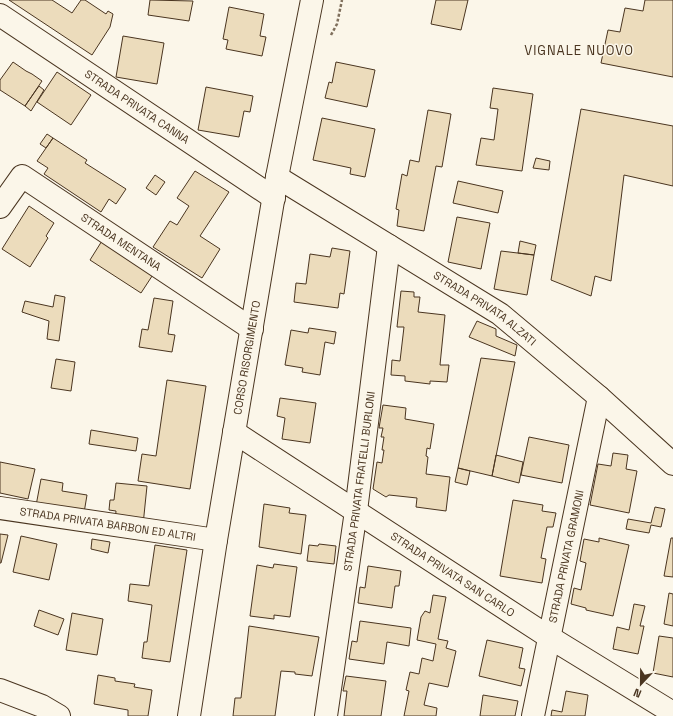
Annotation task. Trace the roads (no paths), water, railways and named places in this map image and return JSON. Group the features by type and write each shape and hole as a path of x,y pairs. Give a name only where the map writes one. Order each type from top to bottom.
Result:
{"street":[{"name":"CORSO RISORGIMENTO","path":"189,716 234,432 276,188 312,0"},
{"name":"STRADA PRIVATA CANNA","path":"0,15 276,188"},
{"name":"STRADA MENTANA","path":"0,207 22,176 252,329"},
{"name":"STRADA PRIVATA ALZATI","path":"276,188 389,246 500,314 599,398 673,464"},
{"name":"STRADA PRIVATA FRATELLI BURLONI","path":"326,716 356,511 389,246"},
{"name":"STRADA PRIVATA GRAMONI","path":"533,716 599,398"},
{"name":"STRADA PRIVATA SAN CARLO","path":"234,432 549,637 673,713"},
{"name":"STRADA PRIVATA BARBON ED ALTRI","path":"0,508 216,540"},
{"path":"0,690 42,706 59,716"}],"district":[{"name":"VIGNALE NUOVO","path":"579,50"}]}
